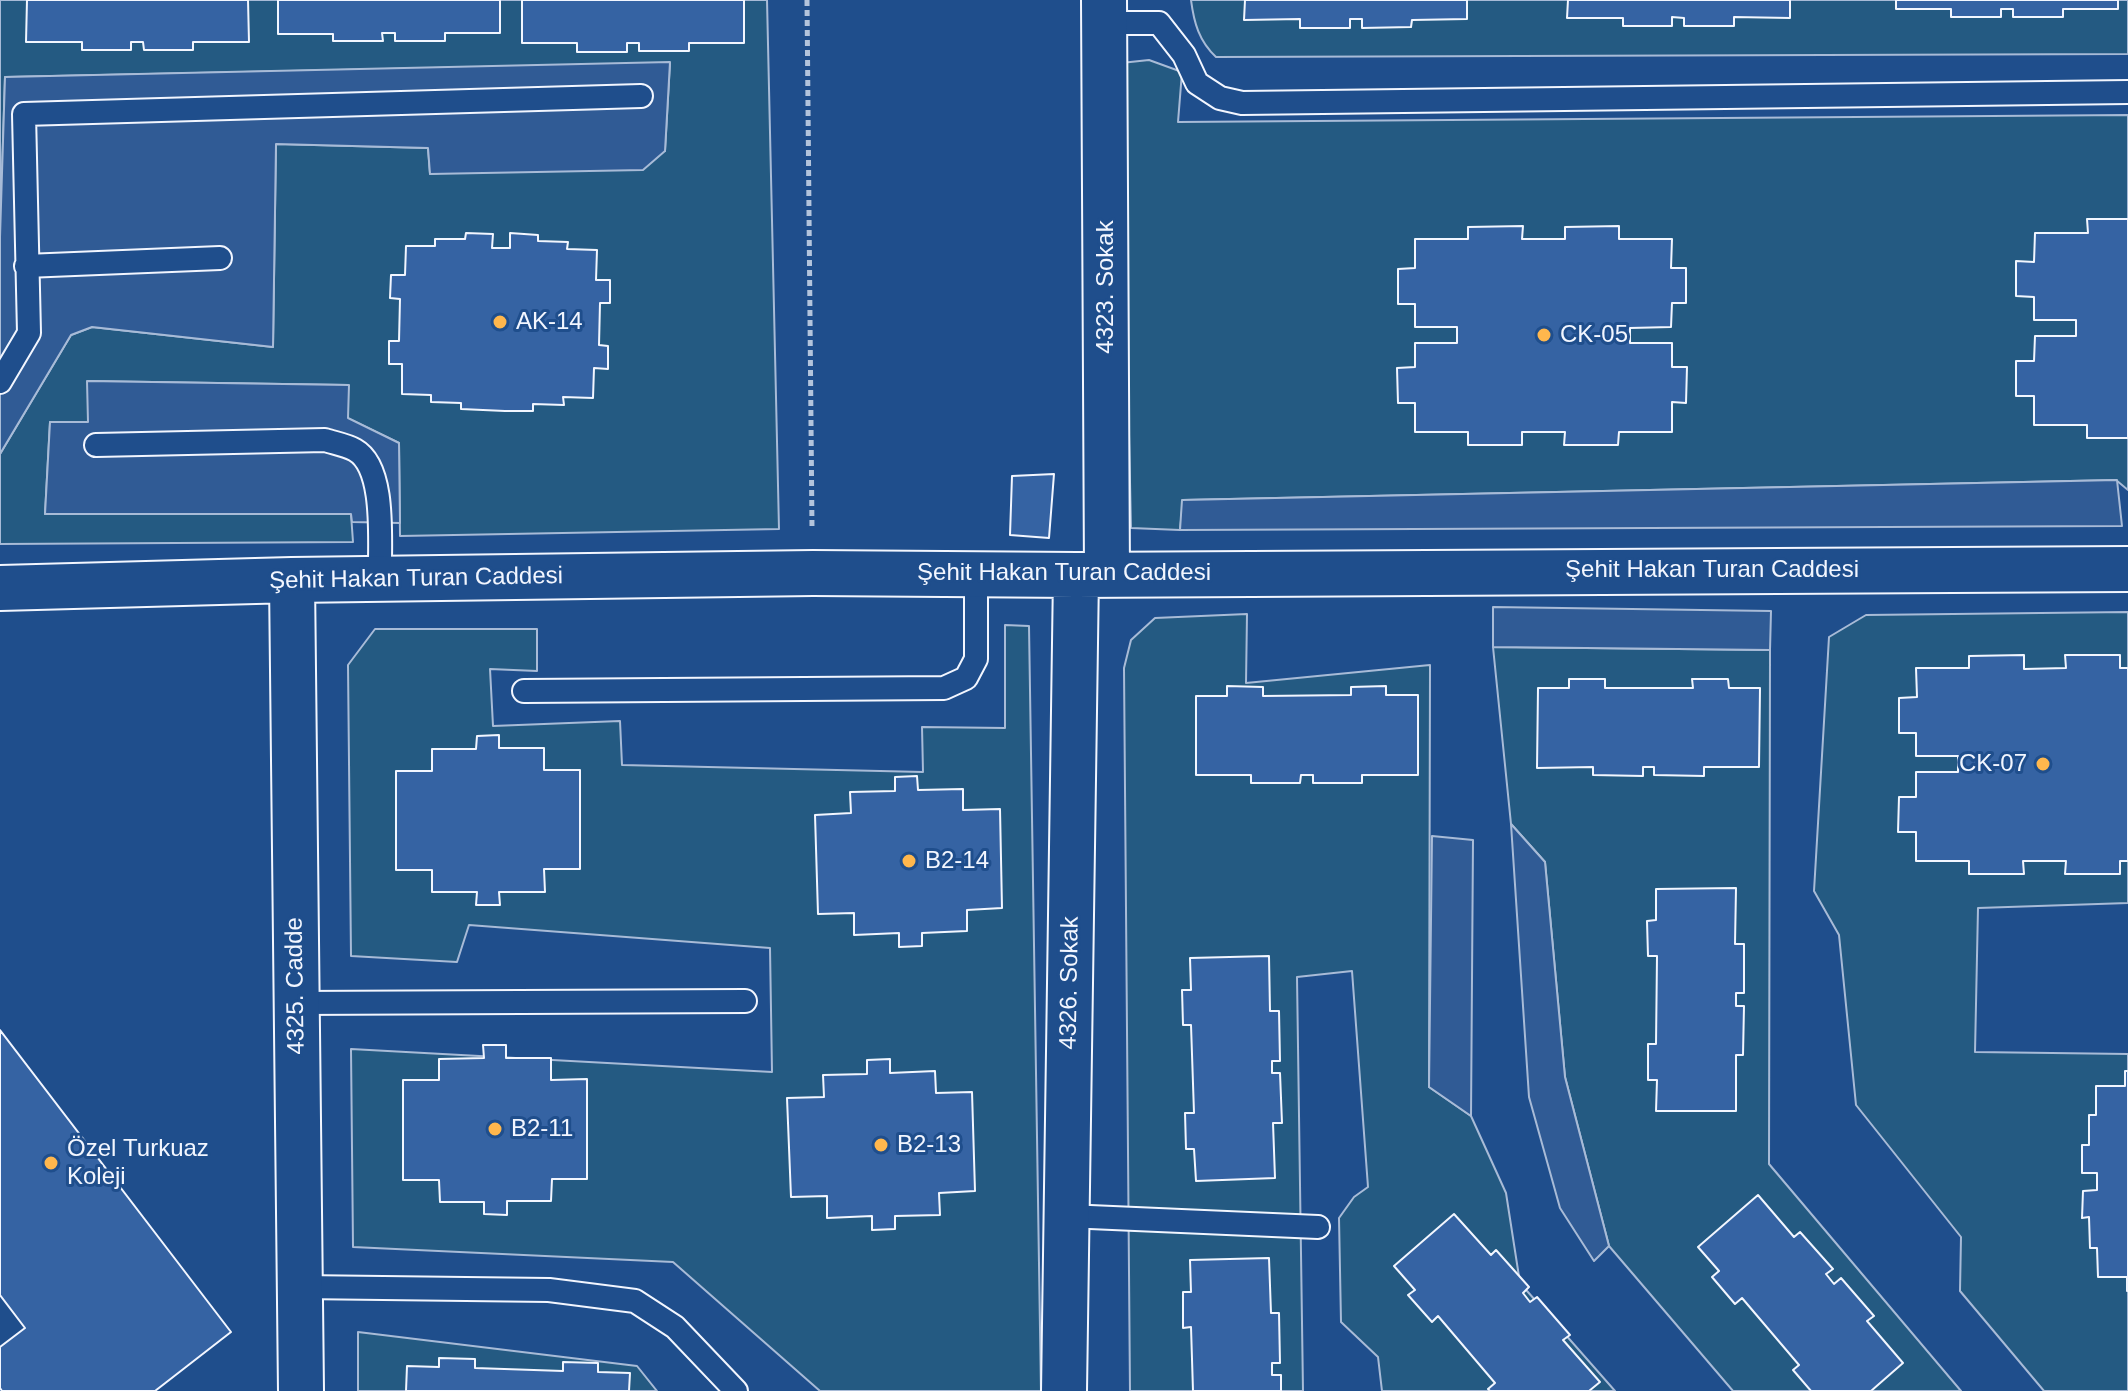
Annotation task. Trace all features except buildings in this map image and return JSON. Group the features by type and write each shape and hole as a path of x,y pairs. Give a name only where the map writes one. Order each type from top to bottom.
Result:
{"street":[{"name":"4323. Sokak","path":"1092,574 1105,12"},
{"name":"Şehit Hakan Turan Caddesi","path":"0,588 292,580 813,573 2128,569"},
{"name":"4326. Sokak","path":"1064,1391 1067,1216 1092,574"},
{"name":"4325. Cadde","path":"292,580 301,1391"}],"lane":[{"path":"1105,12 1159,23 1184,55 1197,83 1220,98 1242,103 2128,92"},
{"path":"0,382 29,333 24,114 641,96"},
{"path":"26,266 220,258"},
{"path":"96,445 325,440 355,450 374,470 380,579"},
{"path":"524,691 944,688 966,678 976,659 976,574"},
{"path":"296,1003 745,1001"},
{"path":"1067,1216 1318,1227"},
{"path":"300,1287 549,1290 635,1301 675,1327 736,1391"}],"path":[{"path":"807,0 813,573"}],"shaded area":[{"path":"0,0 767,0 779,529 400,536 399,443 347,418 348,385 88,381 89,422 50,422 45,514 351,514 353,542 0,544 0,454 71,335 92,327 273,347 276,144 428,148 430,174 665,151 670,63 5,77 0,237"},
{"path":"1191,0 2128,0 2128,54 1216,57 1198,31"},
{"path":"1149,60 1182,72 1178,122 2128,115 2128,490 2116,480 1183,500 1180,530 1131,528 1121,63"},
{"path":"670,62 665,151 643,170 430,174 428,148 276,144 273,347 92,327 71,335 0,454 0,237 5,77"},
{"path":"87,381 349,385 348,418 399,443 400,523 352,522 351,514 45,514 50,422 88,422"},
{"path":"2117,480 2122,526 1180,530 1182,500"},
{"path":"1493,607 1771,611 1770,650 1493,647"},
{"path":"2128,612 2128,903 1978,908 1975,1052 2128,1054 2128,1391 2044,1391 1960,1291 1961,1237 1856,1105 1839,935 1814,891 1829,637 1866,615"},
{"path":"1247,614 1246,683 1430,665 1429,1087 1471,1116 1506,1193 1520,1283 1615,1391 1382,1391 1378,1357 1341,1322 1339,1218 1354,1197 1368,1187 1352,971 1297,977 1303,1391 1130,1391 1124,668 1131,640 1155,618"},
{"path":"1005,625 1029,626 1041,1391 820,1391 673,1262 353,1247 351,1049 772,1072 770,948 469,925 457,962 351,956 348,665 375,629 537,629 537,671 490,669 493,726 620,721 622,765 923,772 922,727 1005,728"},
{"path":"1493,647 1770,650 1769,1164 1961,1391 1733,1391 1609,1246 1565,1077 1545,862 1511,824"},
{"path":"1511,824 1545,862 1565,1077 1609,1246 1594,1261 1560,1208 1529,1097"},
{"path":"1432,836 1473,840 1471,1116 1429,1087"},
{"path":"358,1332 637,1366 657,1391 358,1391"}],"place":[{"name":"AK-14","path":"500,322"},
{"name":"CK-05","path":"1544,335"},
{"name":"CK-07","path":"2043,764"},
{"name":"B2-14","path":"909,861"},
{"name":"B2-11","path":"495,1129"},
{"name":"B2-13","path":"881,1145"},
{"name":"Özel Turkuaz Koleji","path":"51,1163"}]}
